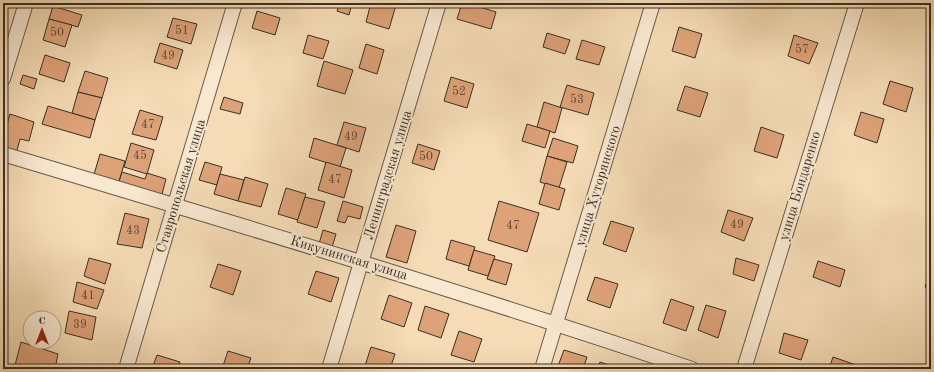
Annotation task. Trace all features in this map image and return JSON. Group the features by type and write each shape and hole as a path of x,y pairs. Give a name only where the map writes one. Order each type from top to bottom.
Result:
{"street":[{"path":"3,79 26,3"},
{"name":"Ставропольская улица","path":"126,369 235,3"},
{"name":"Ленинградская улица","path":"329,369 439,3"},
{"name":"улица Хуторянского","path":"542,369 653,3"},
{"name":"улица Бондаренко","path":"744,369 857,3"},
{"name":"Кикунинская улица","path":"3,154 362,262 557,323 692,369"}],"building":[{"path":"69,3 87,3 85,8"},
{"path":"316,3 330,3 329,7"},
{"path":"340,3 352,3 349,15 337,11"},
{"path":"371,3 390,3 396,5 389,29 366,22"},
{"path":"462,3 467,3 496,12 491,29 457,19"},
{"path":"53,6 82,15 78,27 49,19"},
{"path":"257,11 280,18 275,35 252,28"},
{"path":"173,18 197,24 191,44 167,37"},
{"path":"49,19 72,25 65,47 43,40"},
{"path":"679,27 702,34 695,58 672,51"},
{"path":"547,33 570,40 565,54 543,47"},
{"path":"308,35 329,41 323,59 303,53"},
{"path":"794,35 818,43 809,64 788,56"},
{"path":"582,40 605,47 599,65 576,59"},
{"path":"160,43 183,50 177,69 154,62"},
{"path":"366,44 384,50 377,74 359,68"},
{"path":"45,55 70,63 64,82 39,74"},
{"path":"324,61 353,70 345,94 317,86"},
{"path":"85,71 108,78 102,98 78,92"},
{"path":"23,75 37,79 34,89 20,84"},
{"path":"451,77 474,84 467,108 444,101"},
{"path":"890,81 913,88 906,112 883,104"},
{"path":"567,85 594,93 588,115 560,107"},
{"path":"685,86 708,93 700,117 677,110"},
{"path":"78,92 102,98 95,120 72,113"},
{"path":"224,97 243,103 240,114 220,109"},
{"path":"544,102 562,108 555,133 537,127"},
{"path":"48,106 95,120 90,138 42,124"},
{"path":"140,110 163,117 156,140 132,134"},
{"path":"861,112 884,119 877,143 854,135"},
{"path":"10,114 34,122 29,141 20,139 16,154 3,150 3,138"},
{"path":"344,122 366,128 359,152 337,145"},
{"path":"527,124 550,131 545,148 522,141"},
{"path":"761,127 784,135 777,158 754,151"},
{"path":"314,138 346,148 340,167 309,157"},
{"path":"553,138 578,146 573,163 547,156"},
{"path":"131,143 154,150 147,174 124,167"},
{"path":"418,144 440,151 434,170 412,163"},
{"path":"100,154 125,161 118,185 93,178"},
{"path":"547,156 567,162 559,188 540,182"},
{"path":"205,162 222,167 217,185 199,180"},
{"path":"326,162 352,170 344,198 318,190"},
{"path":"122,172 145,179 147,173 166,179 161,198 118,185"},
{"path":"220,174 244,180 238,201 214,194"},
{"path":"245,177 268,184 261,207 238,201"},
{"path":"545,183 565,189 559,210 539,204"},
{"path":"286,188 306,194 298,220 278,214"},
{"path":"305,197 325,202 317,228 297,222"},
{"path":"343,201 363,207 360,219 348,216 345,223 337,221"},
{"path":"499,201 539,213 527,252 488,240"},
{"path":"728,210 753,218 744,241 721,232"},
{"path":"125,213 149,219 142,248 117,244"},
{"path":"611,221 634,228 626,252 603,244"},
{"path":"396,225 416,231 407,263 386,257"},
{"path":"323,230 336,234 331,251 318,247"},
{"path":"451,240 475,247 469,266 446,259"},
{"path":"474,250 495,256 488,276 468,270"},
{"path":"89,258 111,264 105,284 84,276"},
{"path":"736,258 759,265 754,281 733,274"},
{"path":"494,259 512,264 506,285 487,279"},
{"path":"818,261 845,270 840,287 813,277"},
{"path":"218,264 241,271 233,295 210,287"},
{"path":"931,268 931,289 925,287"},
{"path":"316,271 339,278 331,302 308,294"},
{"path":"595,277 618,284 610,308 587,300"},
{"path":"77,282 104,290 97,309 73,302"},
{"path":"389,295 412,303 404,327 381,319"},
{"path":"671,299 694,307 686,331 663,323"},
{"path":"706,305 726,311 718,338 698,330"},
{"path":"425,306 449,314 441,338 418,330"},
{"path":"69,311 96,317 92,340 65,333"},
{"path":"459,331 482,339 474,362 451,355"},
{"path":"784,333 808,340 801,360 779,353"},
{"path":"21,342 22,350 46,350 58,354 55,369 14,369"},
{"path":"371,347 395,354 390,369 364,369"},
{"path":"564,350 587,357 583,369 557,369"},
{"path":"228,351 251,358 247,369 222,369"},
{"path":"157,355 180,362 177,369 152,369"},
{"path":"833,357 859,366 858,369 829,369"},
{"path":"600,362 620,369 597,369"},
{"path":"882,364 898,369 881,369"}]}
